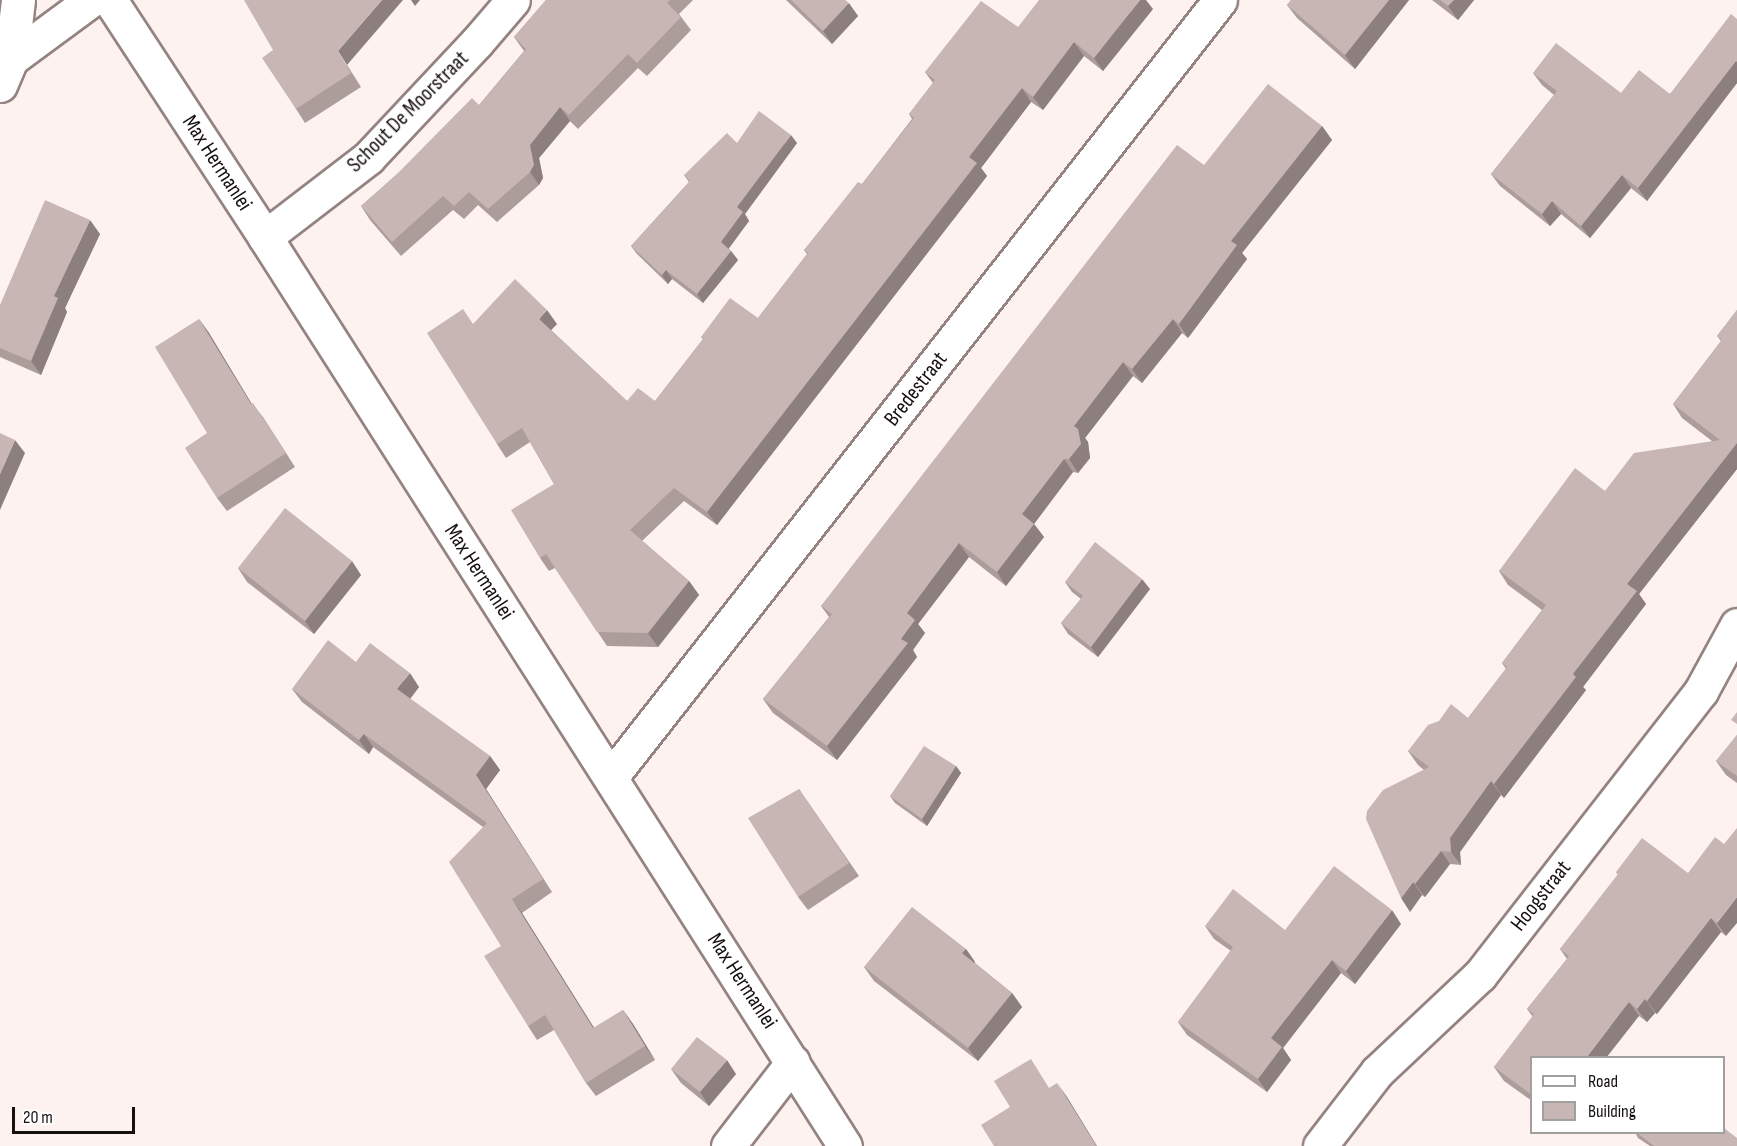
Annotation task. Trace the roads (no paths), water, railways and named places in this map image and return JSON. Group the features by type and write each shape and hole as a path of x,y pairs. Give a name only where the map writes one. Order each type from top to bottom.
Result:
{"street":[{"path":"5,72 18,0"},
{"path":"5,72 91,0"},
{"name":"Max Hermanlei","path":"110,0 265,237 845,1146"},
{"name":"Schout De Moorstraat","path":"265,237 368,158 477,42 513,0"},
{"name":"Bredestraat","path":"611,777 1220,0"},
{"name":"Hoogstraat","path":"1320,1146 1377,1072 1480,975 1701,691 1737,626"},
{"path":"728,1146 793,1062"}]}
